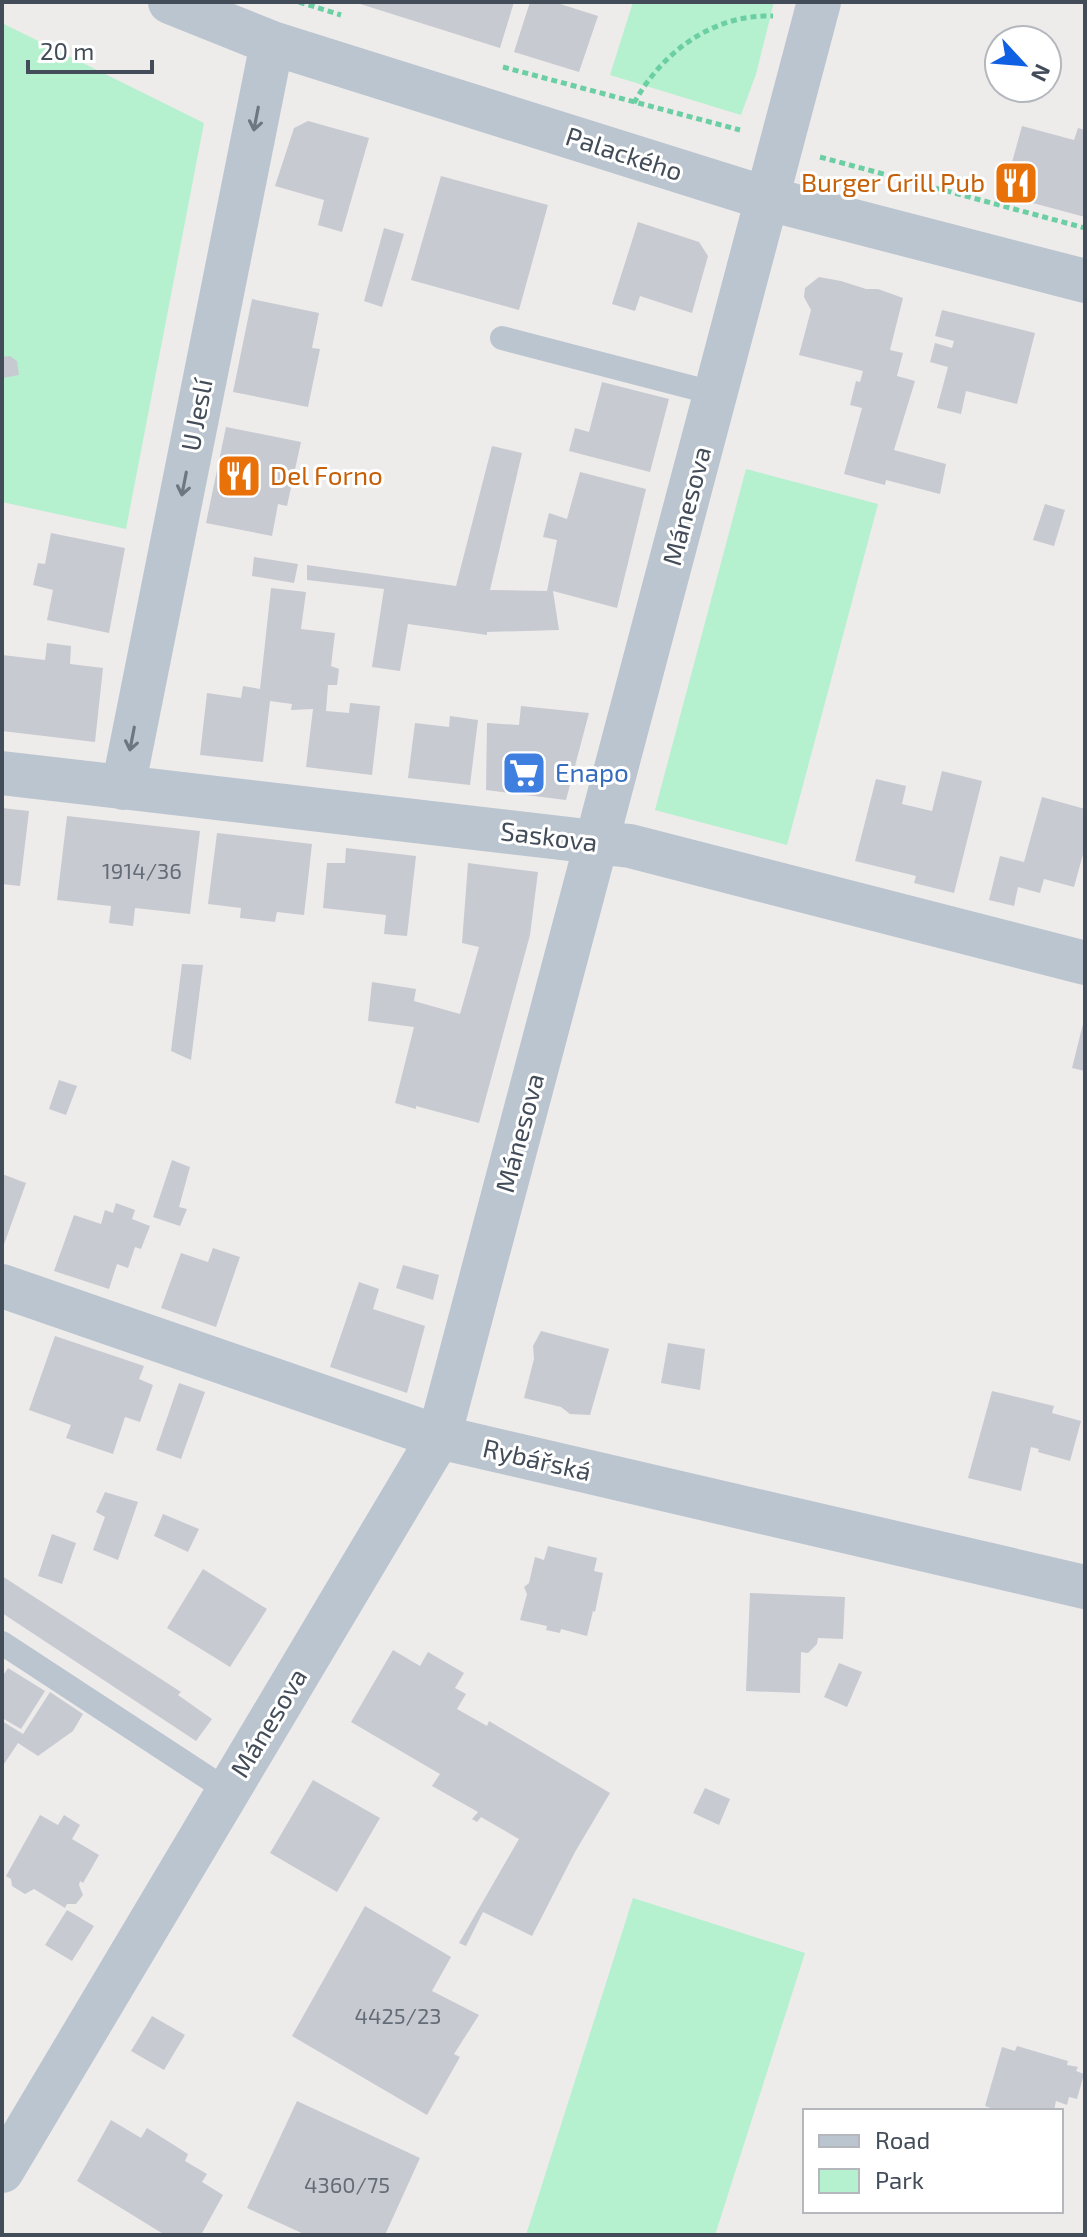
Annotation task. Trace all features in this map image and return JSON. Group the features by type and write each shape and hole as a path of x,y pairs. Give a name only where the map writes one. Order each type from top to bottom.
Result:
{"street":[{"name":"Palackého","path":"170,2 272,43 765,198 1085,281"},
{"name":"Mánesova","path":"2,2171 439,1437 816,14"},
{"name":"U Jeslí","path":"123,788 272,43"},
{"name":"Saskova","path":"2,773 630,846 1085,963"},
{"name":"Rybářská","path":"2,1286 439,1437 1085,1587"}],"lane":[{"path":"502,338 717,394"},
{"path":"2,1643 228,1791"}],"path":[{"path":"299,2 352,19"},
{"path":"634,103 664,60 705,31 734,18 816,14"},
{"path":"496,65 737,129"},
{"path":"817,151 820,158 827,161 1085,228"}],"green space":[{"path":"633,2 774,2 756,74 741,115 610,75"},
{"path":"2,23 204,123 126,529 2,502"},
{"path":"746,469 878,504 787,845 655,810"},
{"path":"633,1898 805,1953 715,2235 526,2235"}],"building":[{"path":"354,2 514,2 500,48"},
{"path":"530,2 554,2 598,16 579,72 514,52"},
{"path":"308,121 369,138 342,232 318,225 324,200 275,186 294,128"},
{"path":"1022,126 1074,140 1078,128 1085,130 1085,217 1003,195"},
{"path":"441,176 548,205 519,310 411,280"},
{"path":"638,222 699,242 708,256 692,313 640,296 635,311 612,304"},
{"path":"384,228 404,234 382,307 364,301"},
{"path":"819,277 878,289 903,298 890,350 903,353 897,376 915,381 894,450 946,464 940,494 886,480 885,485 844,474 862,408 850,405 856,381 860,382 863,371 799,355 811,310 804,297 805,288"},
{"path":"252,299 319,313 312,348 320,349 308,407 233,392"},
{"path":"942,310 1035,333 1017,404 966,391 961,414 937,408 948,367 930,362 935,343 952,348 954,341 935,336"},
{"path":"10,356 17,361 19,375 2,378 2,357"},
{"path":"602,382 669,399 650,472 569,451 575,428 589,432"},
{"path":"226,427 301,442 287,506 278,504 272,536 206,523"},
{"path":"492,446 522,453 490,590 547,591 557,540 543,537 549,513 567,519 580,472 646,489 617,608 553,591 559,630 487,632 487,635 408,624 400,671 372,667 384,589 307,580 307,565 456,586"},
{"path":"1045,504 1065,510 1054,546 1033,540"},
{"path":"51,533 125,548 109,633 47,620 53,590 33,585 38,563 45,564"},
{"path":"254,557 298,564 294,583 252,576"},
{"path":"271,588 306,592 301,629 335,633 331,666 339,669 337,685 328,685 326,711 349,713 350,703 380,706 372,775 306,767 313,709 291,710 292,704 270,701 263,762 200,755 207,693 241,698 243,686 260,689"},
{"path":"47,643 71,646 70,664 103,668 95,742 2,731 2,655 45,660"},
{"path":"521,706 589,713 566,800 486,790 487,723 519,725"},
{"path":"450,716 478,720 470,785 408,778 415,723 449,727"},
{"path":"942,771 982,781 954,893 914,883 916,876 855,861 876,779 906,786 902,804 932,811"},
{"path":"1042,797 1085,809 1085,847 1074,887 1044,879 1040,893 1018,887 1014,906 989,900 1000,856 1024,862"},
{"path":"2,808 29,811 20,886 2,884"},
{"path":"67,816 200,831 190,914 135,908 133,926 109,923 111,906 57,900"},
{"path":"217,833 312,844 304,915 277,912 275,922 240,918 241,908 208,904"},
{"path":"346,848 416,856 407,936 384,934 386,915 323,908 327,863 345,863"},
{"path":"468,863 538,872 530,935 479,1123 395,1103 414,1027 368,1021 372,982 416,989 414,1001 460,1014 479,947 462,943"},
{"path":"182,964 203,965 191,1060 171,1051"},
{"path":"1085,1020 1085,1071 1072,1068"},
{"path":"59,1080 77,1086 66,1115 49,1109"},
{"path":"172,1160 190,1167 179,1207 187,1209 180,1226 153,1217"},
{"path":"2,1174 26,1183 2,1250"},
{"path":"116,1203 135,1210 132,1219 150,1226 141,1249 135,1247 128,1268 117,1264 109,1289 54,1271 74,1215 101,1224 105,1210 113,1213"},
{"path":"213,1248 240,1257 216,1327 161,1308 181,1253 208,1262"},
{"path":"403,1265 439,1275 433,1300 396,1288"},
{"path":"359,1282 379,1289 373,1309 425,1326 407,1393 330,1367"},
{"path":"541,1331 609,1349 590,1415 570,1414 561,1407 524,1398 534,1359 533,1346"},
{"path":"55,1336 144,1366 139,1379 153,1385 140,1422 125,1417 113,1454 66,1438 71,1425 29,1410"},
{"path":"668,1343 705,1349 700,1390 661,1383"},
{"path":"179,1383 205,1392 181,1459 156,1450"},
{"path":"992,1391 1054,1406 1052,1413 1081,1421 1070,1461 1031,1447 1021,1491 968,1478"},
{"path":"105,1492 138,1502 118,1560 93,1550 105,1517 96,1512"},
{"path":"163,1514 199,1529 188,1552 154,1536"},
{"path":"52,1534 76,1543 62,1584 38,1576"},
{"path":"548,1546 597,1558 594,1571 603,1573 587,1636 561,1629 560,1633 546,1630 547,1626 520,1620 527,1594 524,1587 529,1583 535,1557 544,1560"},
{"path":"203,1569 267,1609 230,1667 167,1628"},
{"path":"2,1576 181,1692 178,1695 212,1719 196,1741 2,1613"},
{"path":"750,1593 845,1597 843,1639 818,1638 817,1644 808,1653 801,1652 800,1693 746,1691"},
{"path":"393,1650 420,1666 428,1652 464,1673 455,1688 466,1694 457,1709 487,1726 489,1721 610,1793 575,1852 532,1936 483,1912 466,1946 459,1943 519,1839 481,1817 477,1822 472,1819 478,1812 432,1786 440,1774 351,1722"},
{"path":"839,1663 862,1672 847,1707 824,1697"},
{"path":"8,1668 45,1691 21,1729 2,1718 2,1677"},
{"path":"50,1692 83,1714 73,1731 38,1756 18,1743 2,1767 2,1721 23,1734"},
{"path":"313,1780 380,1818 337,1892 270,1853"},
{"path":"705,1788 730,1799 719,1825 693,1813"},
{"path":"40,1815 58,1825 64,1815 80,1825 72,1839 99,1855 83,1883 80,1881 83,1895 76,1904 67,1904 65,1908 34,1889 25,1894 12,1886 11,1879 6,1876"},
{"path":"365,1906 451,1957 432,1991 479,2015 454,2054 460,2057 427,2115 292,2036"},
{"path":"67,1910 94,1926 72,1961 45,1945"},
{"path":"152,2016 185,2035 164,2070 131,2051"},
{"path":"1017,2046 1068,2061 1067,2065 1078,2067 1076,2071 1084,2074 1077,2099 1069,2097 1067,2105 1056,2101 1054,2109 993,2109 985,2106 1002,2047 1015,2051"},
{"path":"297,2101 420,2158 385,2235 306,2235 247,2208"},
{"path":"111,2120 141,2138 147,2128 188,2154 185,2161 207,2174 202,2182 223,2195 201,2235 165,2235 77,2181"}],"place":[{"name":"Burger Grill Pub","path":"1016,183"},
{"name":"Del Forno","path":"239,476"},
{"name":"Enapo","path":"524,773"}]}
